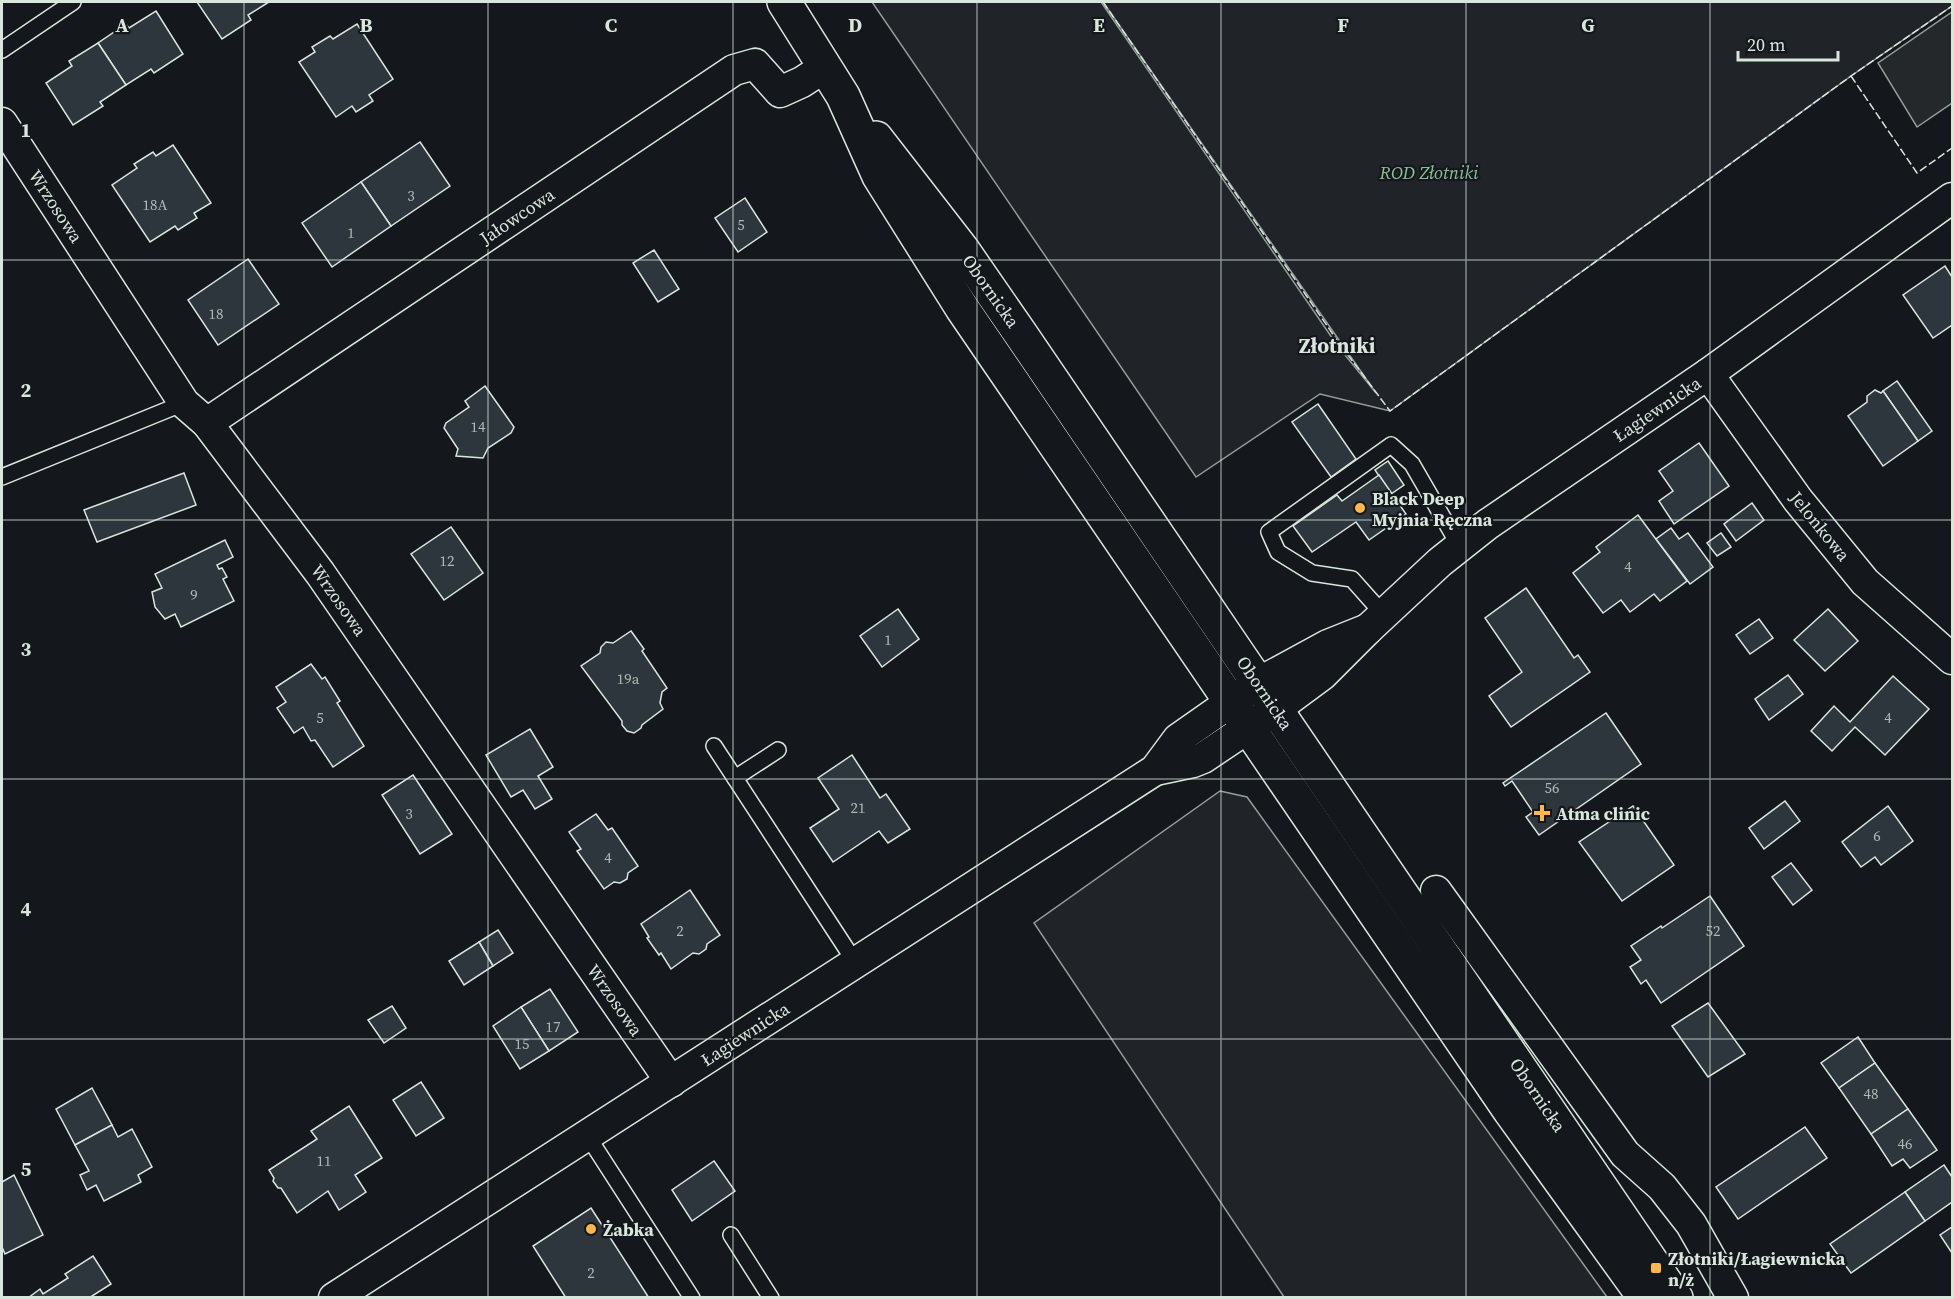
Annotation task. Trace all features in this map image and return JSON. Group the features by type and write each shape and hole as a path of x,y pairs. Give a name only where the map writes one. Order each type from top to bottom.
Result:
{"main road":[{"name":"Obornicka","path":"784,2 843,96 962,249 1676,1298"},
{"name":"Obornicka","path":"843,96 879,176 962,308 1510,1111 1645,1298"}],"street":[{"name":"Jałowcowa","path":"207,423 734,70 755,64 780,92 802,82 825,67"},
{"name":"Wrzosowa","path":"2,123 184,403 207,423 320,573 671,1082"},
{"name":"Łagiewnicka","path":"334,1298 1155,770 1193,762 1276,710 1322,675 1376,622 1488,524 1708,374 1953,198"},
{"name":"Jelonkowa","path":"1708,374 1798,500 1865,582 1953,659"},
{"name":"Łagiewnicka","path":"1155,770 1178,739 1258,682 1376,622"},
{"path":"1436,891 1625,1154 1662,1187 1690,1224 1733,1298"}],"lane":[{"path":"2,50 73,2"},
{"path":"2,477 184,403"},
{"path":"1376,622 1352,579 1312,573 1278,552 1269,532 1391,445 1412,464 1460,547"},
{"path":"714,746 855,962"},
{"path":"735,778 778,750"},
{"path":"587,1135 692,1298"},
{"path":"731,1235 771,1298"}],"green space":[{"name":"ROD Złotniki","path":"872,2 1101,2 1337,345 1376,393 1103,2 1952,2 1952,6 1851,76 1390,411 1320,394 1196,477"},
{"path":"1220,791 1247,797 1607,1297 1284,1297 1034,923"}],"shaded area":[{"path":"1952,12 1952,103 1917,127 1878,63"}],"building":[{"path":"197,2 269,2 248,15 251,20 222,39"},
{"path":"156,11 183,54 154,73 151,69 126,85 98,43 126,24 129,28"},
{"path":"357,24 393,79 369,95 373,101 356,112 352,106 336,117 299,62 315,52 312,47 330,36 333,39"},
{"path":"98,43 126,85 100,102 103,106 73,125 46,83 72,66 69,61"},
{"path":"420,142 450,186 391,226 361,182"},
{"path":"173,145 211,203 194,213 197,218 178,230 175,226 150,242 112,185 137,168 134,164 153,152 156,156"},
{"path":"361,182 391,226 332,267 302,223"},
{"path":"745,198 767,232 738,252 715,218"},
{"path":"654,250 679,289 658,302 633,263"},
{"path":"248,259 279,304 218,345 188,300"},
{"path":"1945,266 1952,277 1952,325 1933,338 1903,295"},
{"path":"1897,381 1932,431 1918,441 1883,391"},
{"path":"485,386 514,427 511,433 488,448 483,458 456,456 458,449 444,428 446,423 469,407 465,401"},
{"path":"1875,390 1881,393 1883,391 1918,441 1883,466 1848,416 1867,402 1867,396"},
{"path":"1318,404 1356,459 1331,477 1292,422"},
{"path":"1699,443 1729,486 1674,524 1659,501 1673,491 1659,471"},
{"path":"1388,461 1404,485 1391,494 1375,470"},
{"path":"184,473 196,505 97,542 84,510"},
{"name":"Black Deep Myjnia Ręczna","path":"1379,475 1406,514 1369,540 1356,522 1312,552 1293,526 1337,495 1342,501"},
{"path":"1752,503 1764,520 1736,541 1724,524"},
{"path":"1638,515 1687,581 1660,601 1654,594 1630,612 1621,600 1603,613 1573,573 1600,552 1596,547"},
{"path":"451,527 483,573 444,600 411,554"},
{"path":"1671,528 1679,539 1688,533 1713,567 1690,584 1656,539"},
{"path":"1721,533 1731,547 1717,556 1707,543"},
{"path":"225,540 233,557 217,565 219,569 222,568 227,577 223,579 234,601 181,627 175,614 165,619 155,607 152,592 162,588 155,574"},
{"path":"1526,588 1574,658 1578,655 1590,672 1511,727 1489,696 1522,672 1485,618"},
{"path":"898,609 919,639 882,667 860,636"},
{"path":"1828,609 1858,641 1825,671 1794,640"},
{"path":"1759,619 1773,638 1750,654 1736,635"},
{"path":"631,631 667,688 662,692 660,703 663,709 634,733 627,731 622,725 622,721 581,666 600,653 601,647 606,642 613,643"},
{"path":"311,664 322,679 325,677 340,701 337,703 364,746 333,767 315,740 311,741 303,727 294,733 277,708 286,702 276,687"},
{"path":"1788,675 1803,694 1769,720 1755,699"},
{"path":"1893,676 1929,709 1885,755 1855,727 1832,751 1811,731 1834,706 1850,722"},
{"path":"1606,713 1641,764 1539,835 1526,817 1533,812 1512,781 1505,786 1503,783"},
{"path":"530,729 553,767 538,776 552,799 535,809 523,790 511,797 486,755"},
{"path":"852,755 880,798 886,794 910,829 888,843 879,831 833,862 810,828 839,809 818,778"},
{"path":"413,775 452,834 420,854 382,795"},
{"path":"1785,801 1800,821 1764,849 1749,828"},
{"path":"1633,806 1674,865 1622,901 1579,842"},
{"path":"1888,806 1913,841 1881,865 1875,857 1861,867 1842,842"},
{"path":"596,814 608,830 612,828 638,866 628,873 627,879 620,883 614,882 604,889 577,851 581,849 569,832"},
{"path":"1791,863 1812,890 1793,905 1772,877"},
{"path":"690,890 720,935 707,944 706,949 699,954 693,953 671,969 661,953 659,955 647,938 649,937 641,924"},
{"path":"1710,896 1744,946 1661,1003 1646,980 1641,984 1630,967 1641,960 1631,946"},
{"path":"498,930 513,953 493,966 479,942"},
{"path":"479,942 493,966 464,985 449,961"},
{"path":"550,989 578,1032 549,1051 521,1007"},
{"path":"1708,1003 1745,1054 1708,1077 1672,1026"},
{"path":"392,1006 406,1028 384,1043 368,1020"},
{"path":"521,1007 549,1051 520,1069 493,1026"},
{"path":"1858,1037 1875,1063 1839,1088 1821,1063"},
{"path":"1875,1063 1908,1109 1871,1134 1839,1088"},
{"path":"421,1082 444,1118 416,1136 393,1100"},
{"path":"92,1088 112,1125 75,1145 56,1109"},
{"path":"349,1106 382,1158 355,1175 366,1192 339,1210 328,1191 297,1213 281,1188 278,1188 273,1181 274,1178 269,1170 317,1139 311,1131"},
{"path":"1908,1109 1937,1150 1910,1168 1903,1159 1892,1166 1871,1134"},
{"path":"112,1125 118,1137 132,1129 152,1167 138,1175 141,1182 104,1201 96,1185 87,1190 80,1175 89,1171 75,1145"},
{"path":"1805,1127 1827,1158 1738,1219 1716,1187"},
{"path":"714,1161 735,1191 692,1221 672,1190"},
{"path":"1944,1165 1952,1177 1952,1202 1925,1221 1905,1192"},
{"path":"14,1175 43,1235 5,1254 2,1247 2,1182"},
{"path":"1905,1192 1925,1221 1851,1273 1830,1244"},
{"path":"591,1208 649,1298 566,1298 533,1246"},
{"path":"1952,1227 1952,1253 1940,1235"},
{"path":"93,1256 111,1284 89,1298 28,1298 40,1289 43,1294 68,1278 65,1274"}],"fence":[{"path":"1103,2 1339,343 1390,411 1851,76 1952,6"},
{"path":"1851,76 1917,173 1952,148"}],"place":[{"name":"Black Deep Myjnia Ręczna","path":"1360,508"},
{"name":"Atma clinic","path":"1542,813"},
{"name":"Żabka","path":"591,1229"},
{"name":"Złotniki/Łagiewnicka n/ż","path":"1656,1268"}],"district":[{"name":"Złotniki","path":"1337,345"}]}
